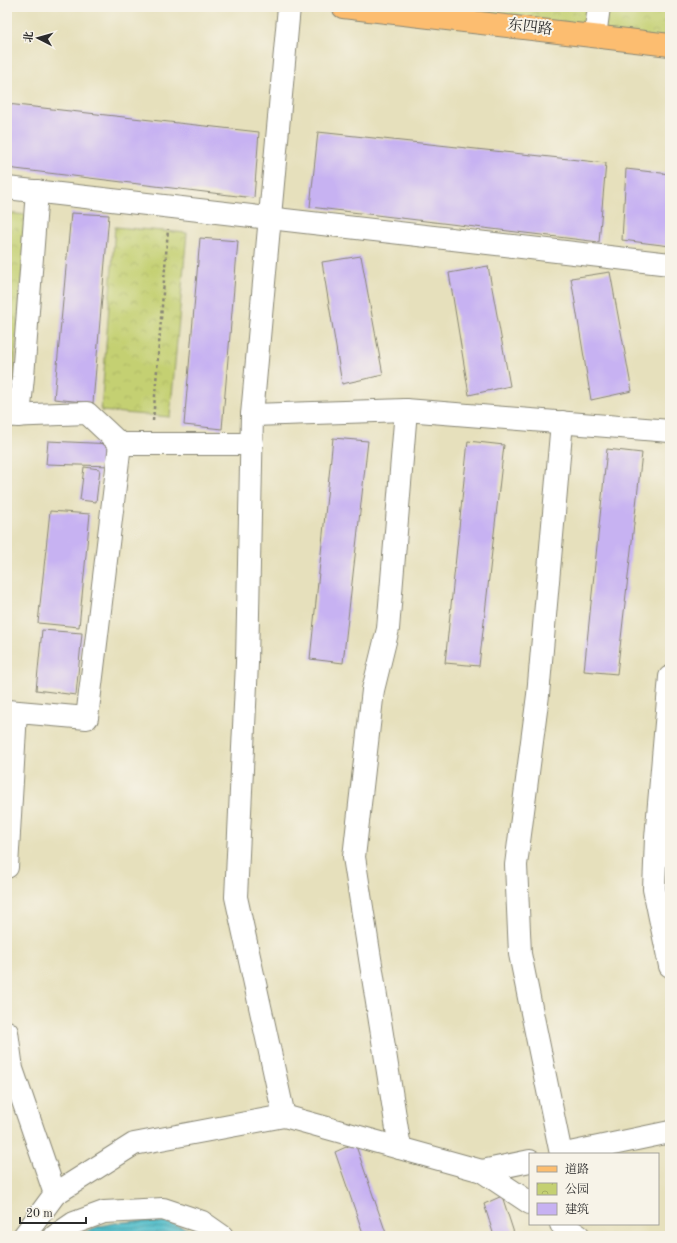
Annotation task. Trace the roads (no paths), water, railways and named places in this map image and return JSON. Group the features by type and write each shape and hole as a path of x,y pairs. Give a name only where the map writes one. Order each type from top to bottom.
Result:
{"main road":[{"name":"东四路","path":"343,7 470,14 596,36 670,45"}],"street":[{"path":"284,1116 236,897 248,663 252,415 289,7"},
{"path":"596,36 599,7"},
{"path":"7,188 670,264"},
{"path":"37,191 23,377 13,416 87,413 120,444 252,444"},
{"path":"252,415 406,410 670,431"},
{"path":"400,1148 354,856 373,690 388,629 406,410"},
{"path":"562,422 538,695 516,865 520,954 562,1153"},
{"path":"7,867 12,712 87,718 120,444"},
{"path":"670,677 656,838 654,889 670,966"},
{"path":"7,1032 12,1070 55,1194"},
{"path":"24,1236 55,1194 134,1144 284,1116 482,1171 529,1202"},
{"path":"570,1153 670,1132"},
{"path":"482,1171 529,1161"},
{"path":"55,1236 74,1223 104,1212 163,1209 202,1222 222,1236"},
{"path":"563,1225 579,1236"}],"water":[{"path":"134,1221 169,1224 185,1228 202,1236 76,1236 90,1229 104,1225"}]}
